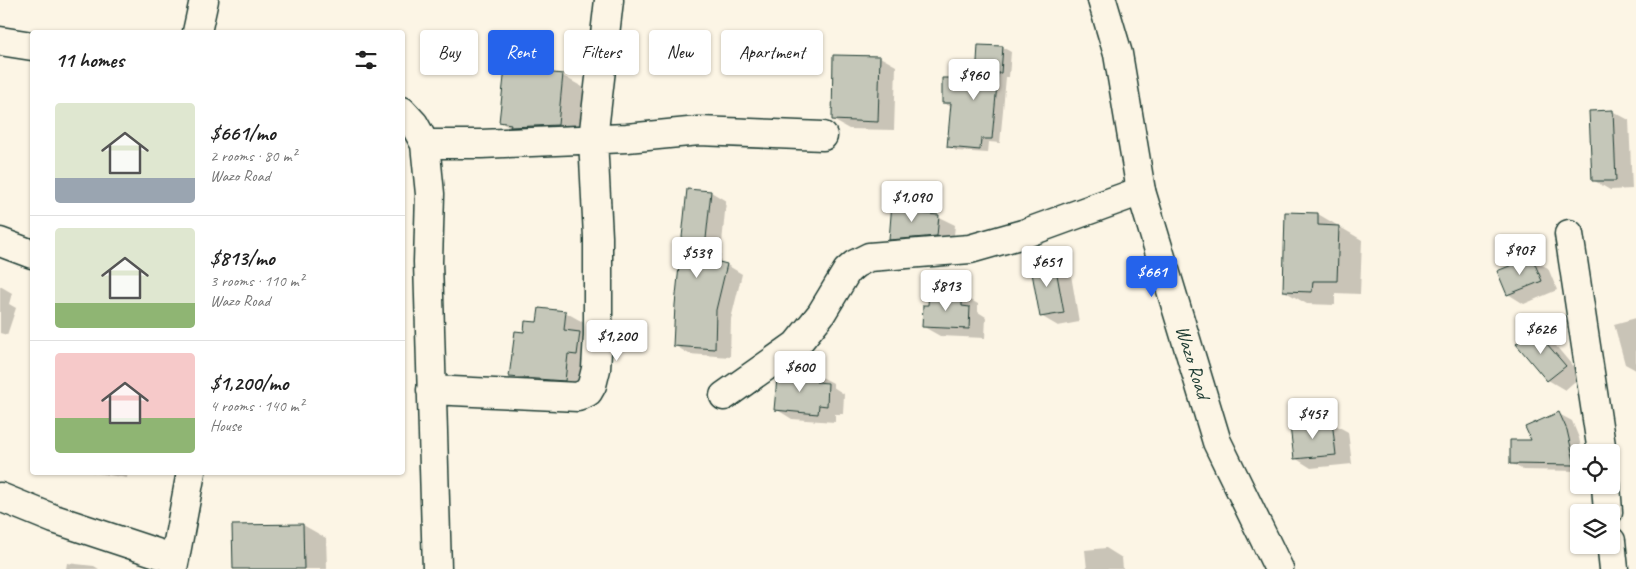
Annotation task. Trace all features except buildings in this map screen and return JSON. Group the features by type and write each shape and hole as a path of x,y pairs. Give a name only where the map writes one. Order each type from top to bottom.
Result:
{"street":[{"path":"197,30 204,0"},
{"path":"431,390 571,397 588,392 592,385 596,369 598,335 598,237 593,139 609,0"},
{"name":"Wazo Road","path":"1102,0 1118,54 1141,191 1217,442 1278,569"},
{"path":"0,41 30,46"},
{"path":"405,115 425,144 430,194 428,262 436,569"},
{"path":"425,144 481,144 593,139 699,131 824,136"},
{"path":"724,396 796,345 821,314 847,271 854,264 869,257 970,249 1032,230 1141,191"},
{"path":"1569,234 1601,444"},
{"path":"0,242 30,253"},
{"path":"0,497 174,564 190,475"},
{"path":"1612,554 1614,569"}]}
